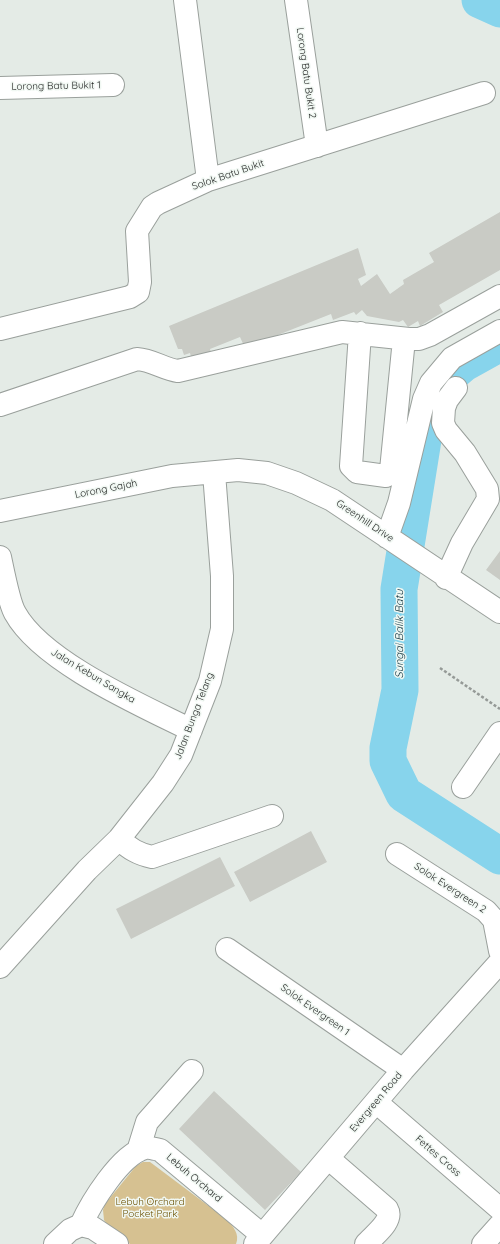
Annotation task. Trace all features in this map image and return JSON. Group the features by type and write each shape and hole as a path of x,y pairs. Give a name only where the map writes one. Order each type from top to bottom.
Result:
{"street":[{"path":"185,0 208,180"},
{"name":"Lorong Batu Bukit 2","path":"296,0 316,146"},
{"name":"Lorong Batu Bukit 1","path":"0,88 112,85"},
{"name":"Solok Batu Bukit","path":"0,329 130,297 138,292 140,282 137,231 152,208 158,203 208,180 484,93"},
{"path":"0,405 137,359 147,360 169,370 178,371 342,332 404,339 419,339 430,335 500,296"},
{"path":"393,541 399,503 424,399 431,383 452,358 500,331"},
{"path":"360,333 352,466 357,472 386,476 390,474 391,470 404,339"},
{"path":"439,573 462,543 488,499 487,489 465,453 446,430 444,423 444,408 447,400 456,388"},
{"name":"Greenhill Drive","path":"214,473 238,470 267,473 296,483 332,500 439,573 500,612"},
{"name":"Lorong Gajah","path":"0,511 172,476 214,473"},
{"name":"Jalan Bunga Telang","path":"0,967 87,870 120,839 163,783 181,755 210,681 222,629 222,576 214,473"},
{"name":"Jalan Kebun Sangka","path":"0,557 7,614 54,654 117,692 191,730"},
{"path":"463,787 500,734"},
{"path":"120,839 128,848 139,854 152,856 272,816"},
{"name":"Solok Evergreen 2","path":"397,854 486,911 494,920 500,951"},
{"name":"Solok Evergreen 1","path":"227,949 403,1070"},
{"name":"Evergreen Road","path":"258,1240 403,1070 500,962"},
{"path":"55,1244 70,1230 81,1225 96,1197 113,1174 138,1150 147,1122 192,1071"},
{"name":"Fettes Cross","path":"376,1102 500,1209"},
{"name":"Lebuh Orchard","path":"138,1150 147,1148 160,1150 258,1240"},
{"path":"328,1158 387,1209 389,1213 388,1219 366,1244"},
{"path":"81,1225 93,1228 117,1244"},
{"path":"483,1244 500,1225"}],"path":[{"path":"440,668 500,709"}],"green space":[{"name":"Lebuh Orchard Pocket Park","path":"143,1162 150,1162 226,1219 233,1227 236,1234 236,1244 130,1244 109,1227 104,1220 103,1210 105,1204 136,1166"}],"building":[{"path":"500,212 500,270 439,305 443,312 420,326 418,321 408,327 403,320 399,322 367,316 362,310 356,315 354,312 333,320 331,314 245,348 240,337 210,349 211,353 192,360 190,353 184,355 182,349 178,349 169,326 358,248 366,275 358,279 361,286 377,274 390,294 404,284 403,280 434,262 429,253"},
{"path":"500,551 500,580 486,570"},
{"path":"311,831 327,862 250,902 234,872"},
{"path":"220,857 235,886 131,939 116,909"},
{"path":"214,1091 301,1172 265,1210 179,1129"}],"waterway":[{"name":"Sungai Balik Batu","path":"480,0 500,9"},
{"name":"Sungai Balik Batu","path":"500,343 464,363 451,374 436,393 426,421 399,589 400,690 388,748 388,761 404,794 500,856"}]}
